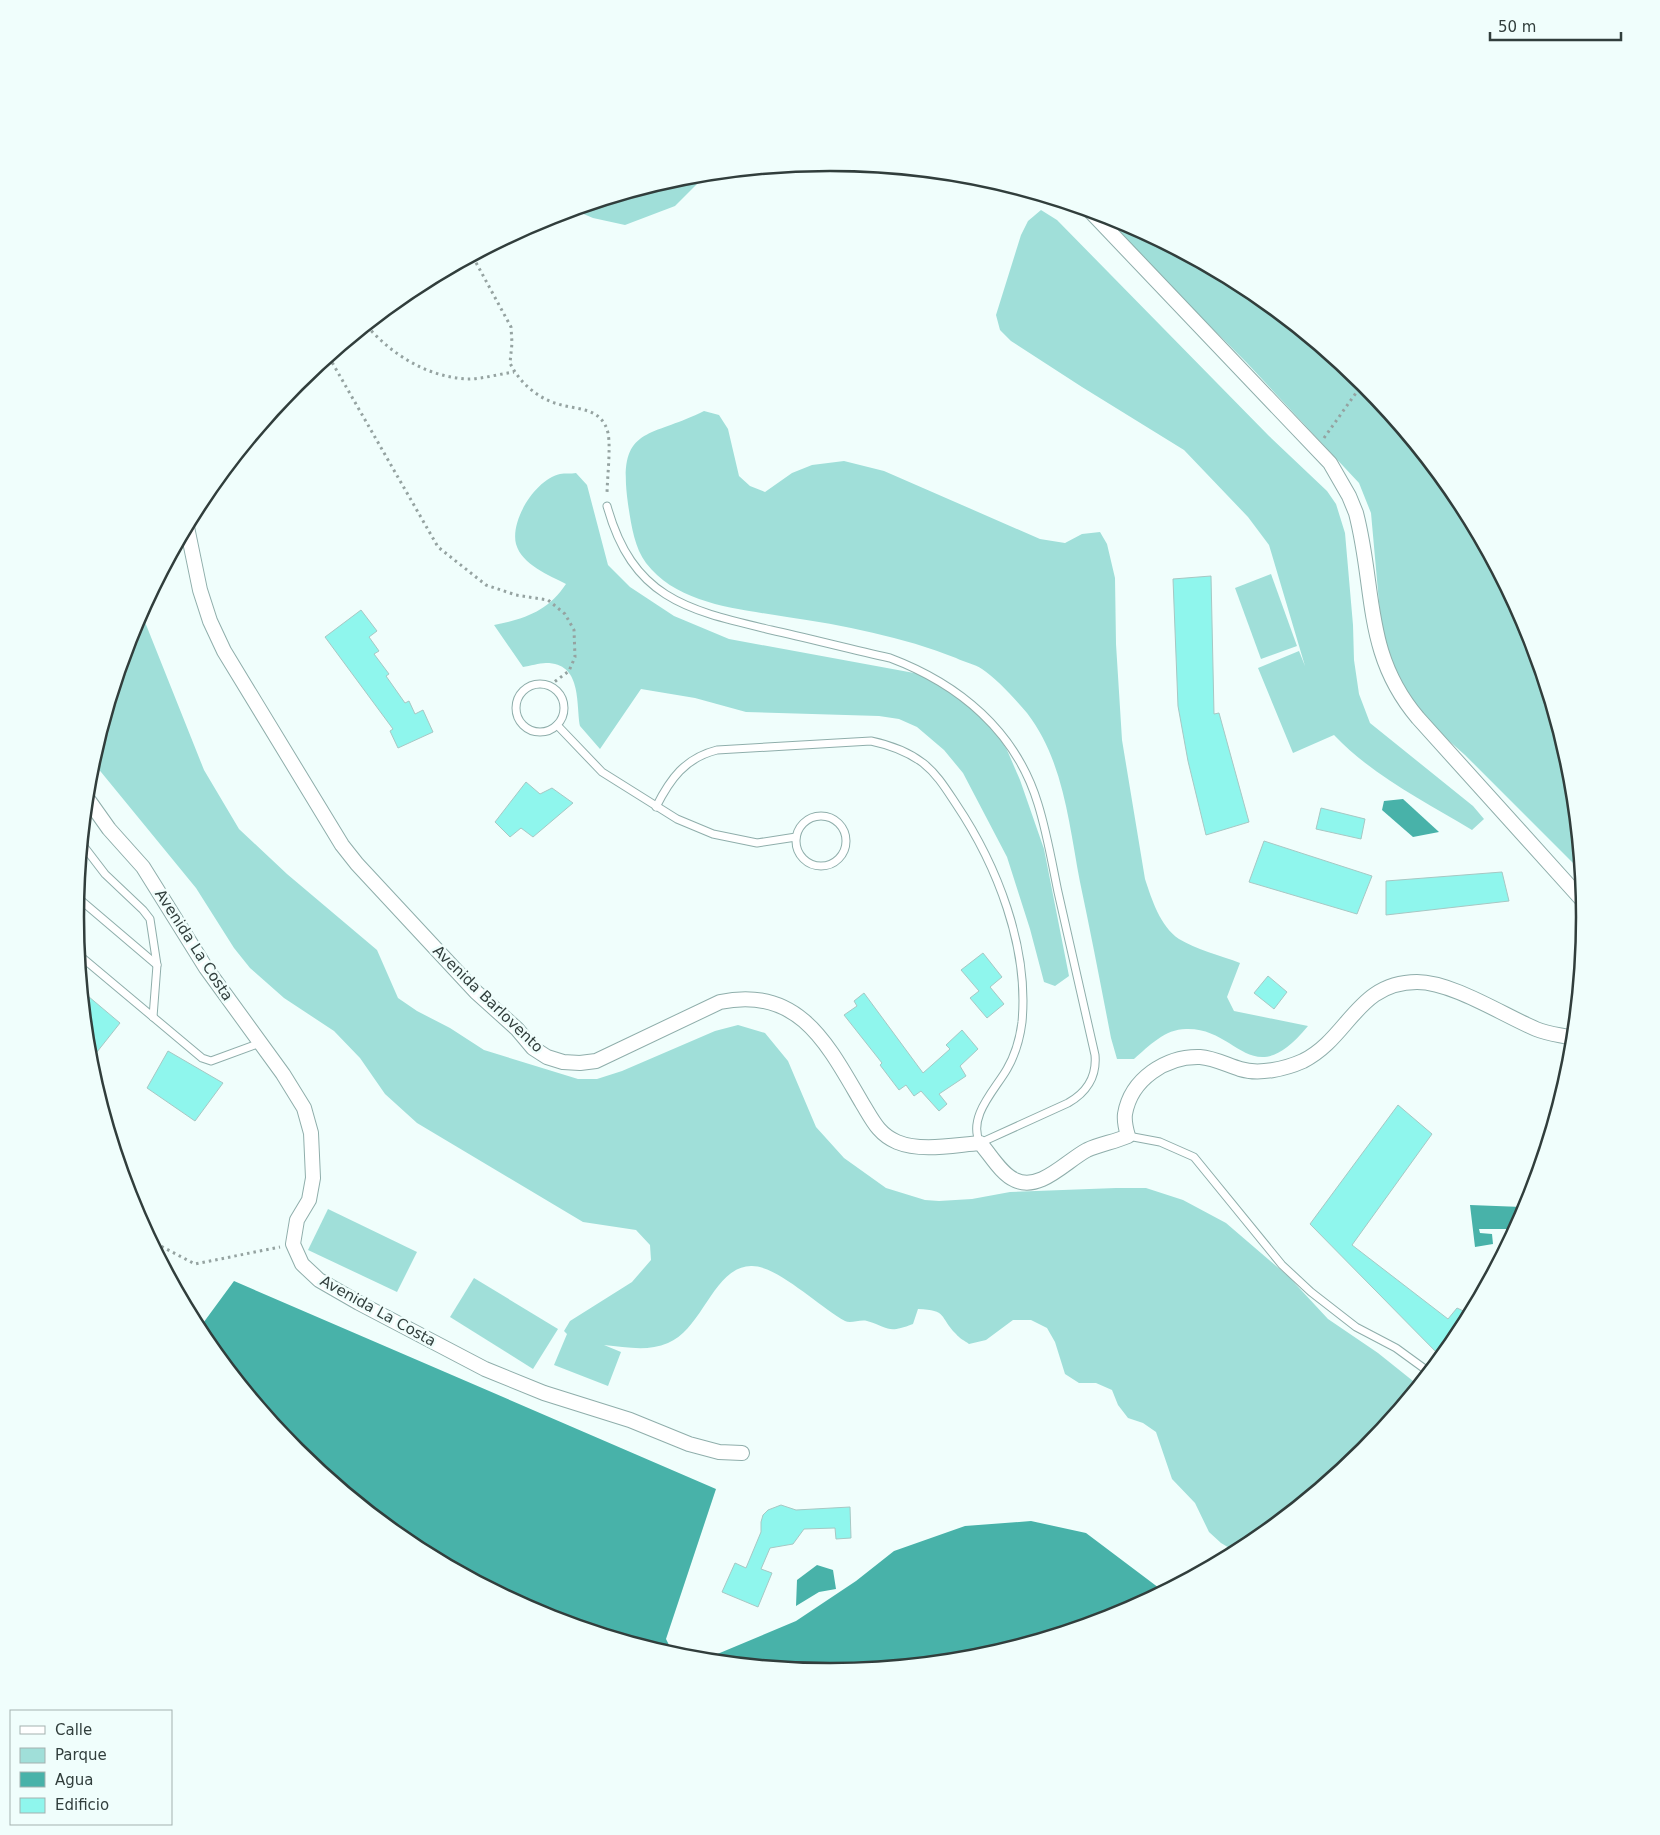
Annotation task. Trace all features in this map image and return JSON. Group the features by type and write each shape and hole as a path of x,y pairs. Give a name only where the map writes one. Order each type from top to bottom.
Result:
{"street":[{"path":"1101,222 1317,448 1340,478 1356,514 1361,532 1376,637 1387,672 1396,688 1418,718 1575,893"},
{"name":"Avenida Barlovento","path":"189,536 200,590 210,621 224,651 342,845 373,883 476,992 517,1029 534,1048 555,1060 571,1063 588,1062 604,1058 720,1002 742,999 764,1000 790,1010 813,1028 870,1119 891,1139 919,1147 980,1143"},
{"name":"Avenida La Costa","path":"92,806 109,829 144,867 206,968 261,1043 304,1108 311,1133 313,1178 309,1200 297,1220 293,1244 302,1264 319,1280 403,1328 485,1369 544,1394 630,1420 689,1444 719,1452 742,1453"},
{"path":"980,1143 1009,1176 1018,1181 1032,1182 1041,1179 1085,1152 1128,1136 1124,1116 1130,1100 1138,1085 1157,1068 1181,1058 1198,1057 1243,1070 1267,1071 1290,1066 1312,1056 1331,1041 1356,1009 1370,997 1386,988 1404,983 1423,982 1442,985 1539,1030 1566,1036"}],"lane":[{"path":"606,506 626,554 648,581 676,602 708,615 890,658 915,667 939,680 975,706 1000,732 1016,754 1038,803 1095,1055 1095,1066 1088,1086 1072,1101 980,1143 976,1135 980,1114 1013,1058 1020,1035 1022,1011 1020,977 1010,917 989,860 970,825 933,772 904,751 871,741 717,750 702,755 681,768 670,780 656,807"},
{"path":"540,684 549,686 557,691 562,699 564,708 557,725 550,731 531,731 523,726 518,718 518,700 530,686 540,684"},
{"path":"557,725 602,772 656,807 713,834 757,843 796,837"},
{"path":"816,816 825,816 835,820 842,826 846,835 846,846 842,855 835,862 826,866 816,866 800,856 796,846 796,837 799,827 806,820 816,816"},
{"path":"87,850 105,874 150,919 157,965 153,1017"},
{"path":"84,903 157,965"},
{"path":"85,961 202,1058 211,1061 261,1043"},
{"path":"1128,1136 1160,1142 1194,1157 1282,1264 1311,1292 1356,1327 1396,1348 1424,1369"}],"path":[{"path":"475,261 483,272 489,290 505,312 511,327 510,363 524,386 558,404 585,409 603,422 608,434 606,506"},
{"path":"370,330 378,339 428,372 468,379 514,372"},
{"path":"332,362 438,547 486,585 516,595 548,600 565,614 574,630 575,657 569,671 549,686"},
{"path":"1317,448 1358,390"},
{"path":"160,1246 195,1264 293,1244"}],"green space":[{"path":"697,184 675,206 625,225 593,218 583,214 637,197"},
{"path":"1041,210 1057,220 1269,436 1327,491 1336,504 1345,533 1354,660 1359,694 1370,723 1473,806 1484,819 1472,830 1382,775 1349,750 1334,735 1293,753 1258,668 1299,651 1305,666 1269,545 1248,517 1184,450 1011,341 1000,330 996,315 1021,235 1028,221"},
{"path":"1110,226 1160,248 1203,271 1245,297 1284,325 1322,356 1358,390 1391,425 1422,463 1476,544 1499,587 1537,678 1551,724 1562,772 1575,865 1465,755 1404,701 1383,647 1371,513 1359,483 1247,363"},
{"path":"704,411 719,415 728,429 739,476 750,486 765,492 792,473 812,465 844,461 884,471 1040,539 1065,543 1082,534 1100,532 1107,544 1115,578 1116,644 1122,740 1145,879 1158,912 1172,934 1185,943 1240,963 1227,997 1234,1011 1308,1026 1289,1046 1272,1055 1258,1057 1246,1053 1219,1037 1204,1031 1186,1029 1164,1035 1134,1059 1117,1059 1111,1038 1068,816 1057,773 1039,732 1027,713 988,673 956,658 894,638 851,628 711,603 675,588 659,577 646,563 636,542 630,519 626,478 627,460 632,447 641,438"},
{"path":"576,473 587,485 608,565 630,587 674,616 729,639 925,675 982,711 1007,750 1020,780 1044,849 1069,976 1055,986 1044,982 1030,929 1007,857 963,773 944,750 917,727 899,719 879,716 746,712 695,698 641,689 600,749 580,726 577,696 572,677 558,665 540,663 523,667 494,625 526,617 535,612 552,601 566,584 530,564 519,551 515,534 521,513 534,492 542,484 551,477 560,474"},
{"path":"1271,574 1297,646 1261,659 1235,588"},
{"path":"145,623 204,770 239,829 287,874 377,950 398,998 417,1011 450,1028 484,1050 578,1079 597,1079 622,1071 715,1031 738,1025 765,1033 788,1061 816,1127 844,1158 886,1188 925,1200 939,1201 972,1199 1010,1192 1116,1188 1146,1188 1183,1200 1226,1223 1289,1277 1328,1319 1378,1353 1414,1382 1358,1445 1322,1479 1284,1510 1229,1548 1209,1532 1195,1503 1172,1479 1156,1432 1143,1423 1128,1418 1118,1405 1112,1390 1096,1383 1079,1383 1065,1374 1055,1342 1047,1328 1031,1320 1013,1320 986,1340 969,1344 957,1335 939,1313 934,1311 918,1309 913,1324 898,1329 889,1329 867,1321 847,1322 773,1272 751,1266 738,1269 727,1276 690,1325 680,1336 668,1343 644,1348 604,1345 621,1352 608,1386 554,1365 567,1334 564,1331 570,1321 632,1282 651,1260 650,1245 636,1230 583,1222 417,1123 385,1094 360,1058 334,1031 284,998 250,968 234,948 196,888 99,769 109,724 123,678"},
{"path":"328,1209 417,1252 397,1292 308,1250"},
{"path":"474,1278 558,1329 533,1369 450,1317"}],"water":[{"path":"1403,799 1439,832 1413,837 1382,810 1384,801"},
{"path":"1470,1205 1517,1207 1507,1229 1479,1229 1480,1233 1492,1234 1493,1244 1475,1247"},
{"path":"234,1281 716,1489 666,1639 669,1646 590,1624 544,1607 500,1587 457,1564 415,1538 338,1479 302,1445 269,1410 238,1372 204,1322"},
{"path":"1031,1521 1086,1533 1159,1588 1116,1607 1070,1624 976,1649 927,1657 879,1662 830,1664 781,1662 717,1654 796,1621 856,1581 894,1551 965,1526"},
{"path":"817,1565 833,1570 836,1589 819,1592 796,1606 797,1580"}],"building":[{"path":"1211,576 1214,714 1219,713 1249,822 1206,835 1188,761 1178,706 1173,579"},
{"path":"361,610 377,631 369,637 379,651 374,654 389,674 386,676 405,703 409,701 415,714 423,710 433,732 398,748 390,731 393,729 325,637"},
{"path":"526,782 540,794 552,788 573,803 533,837 521,828 510,837 495,822"},
{"path":"1321,808 1365,819 1361,839 1316,829"},
{"path":"1264,841 1372,876 1357,914 1249,882"},
{"path":"1502,872 1509,901 1386,915 1386,881"},
{"path":"983,953 1002,977 990,987 1004,1004 987,1018 970,998 979,991 961,970"},
{"path":"1268,976 1287,992 1274,1009 1254,993"},
{"path":"864,993 923,1073 950,1049 946,1045 962,1030 978,1049 960,1066 966,1076 939,1094 947,1104 939,1111 921,1091 914,1096 906,1085 899,1090 880,1065 882,1063 844,1015 857,1006 854,1001"},
{"path":"88,996 120,1023 96,1053"},
{"path":"168,1051 223,1083 195,1121 147,1088"},
{"path":"1398,1105 1432,1134 1352,1245 1448,1319 1457,1308 1463,1311 1436,1352 1310,1224"},
{"path":"781,1505 796,1510 850,1507 851,1538 836,1539 835,1528 804,1529 793,1544 770,1548 761,1569 772,1573 758,1607 722,1592 735,1563 746,1568 761,1532 763,1515 768,1510"}]}
